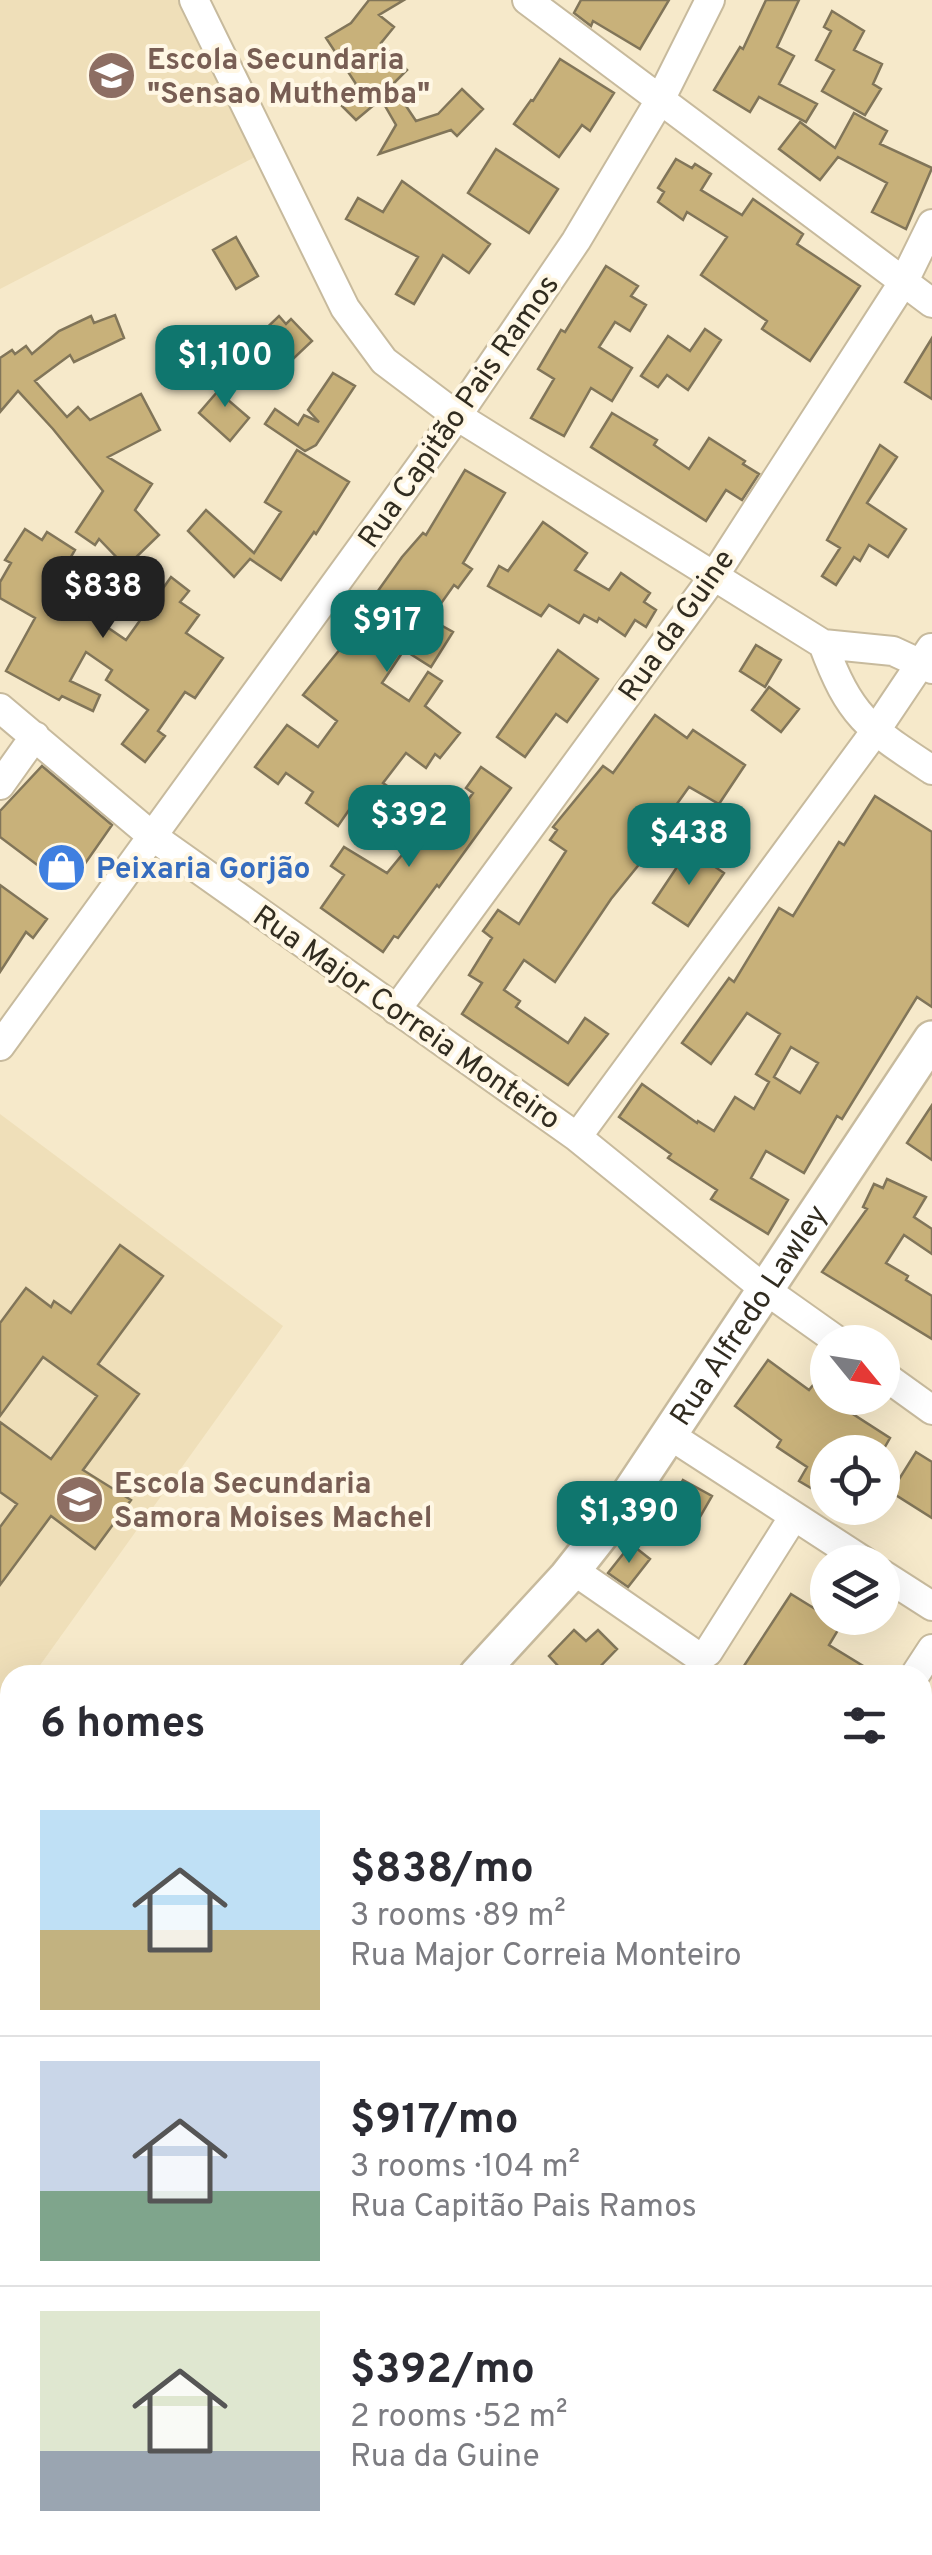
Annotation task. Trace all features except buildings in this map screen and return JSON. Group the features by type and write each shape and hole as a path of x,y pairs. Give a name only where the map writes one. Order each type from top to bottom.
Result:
{"main road":[{"name":"Rua Alfredo Lawley","path":"486,1665 573,1570 612,1520 929,1050"}],"street":[{"path":"194,0 346,308 384,360 457,416 822,644 929,659 577,1137"},
{"path":"527,0 932,303"},
{"name":"Rua Capitão Pais Ramos","path":"0,1046 457,416 576,241 660,100 710,0"},
{"name":"Rua da Guine","path":"396,1010 714,576 904,281 932,224"},
{"path":"822,644 838,684 874,732 932,770"},
{"name":"Rua Major Correia Monteiro","path":"0,708 152,836 577,1137 815,1325"},
{"path":"0,786 35,736"},
{"path":"900,1387 932,1410"},
{"path":"670,1436 839,1545"},
{"path":"573,1570 699,1657 708,1652 794,1516"},
{"path":"900,1586 932,1606"}],"shaded area":[{"name":"Escola Secundaria \"Sensao Muthemba\"","path":"0,0 186,0 263,153 0,289"},
{"name":"Escola Secundaria Samora Moises Machel","path":"0,1114 283,1326 40,1665 0,1665"}],"place":[{"name":"Escola Secundaria \"Sensao Muthemba\"","path":"112,76"},
{"name":"Peixaria Gorjão","path":"61,868"},
{"name":"Escola Secundaria Samora Moises Machel","path":"79,1500"}]}
